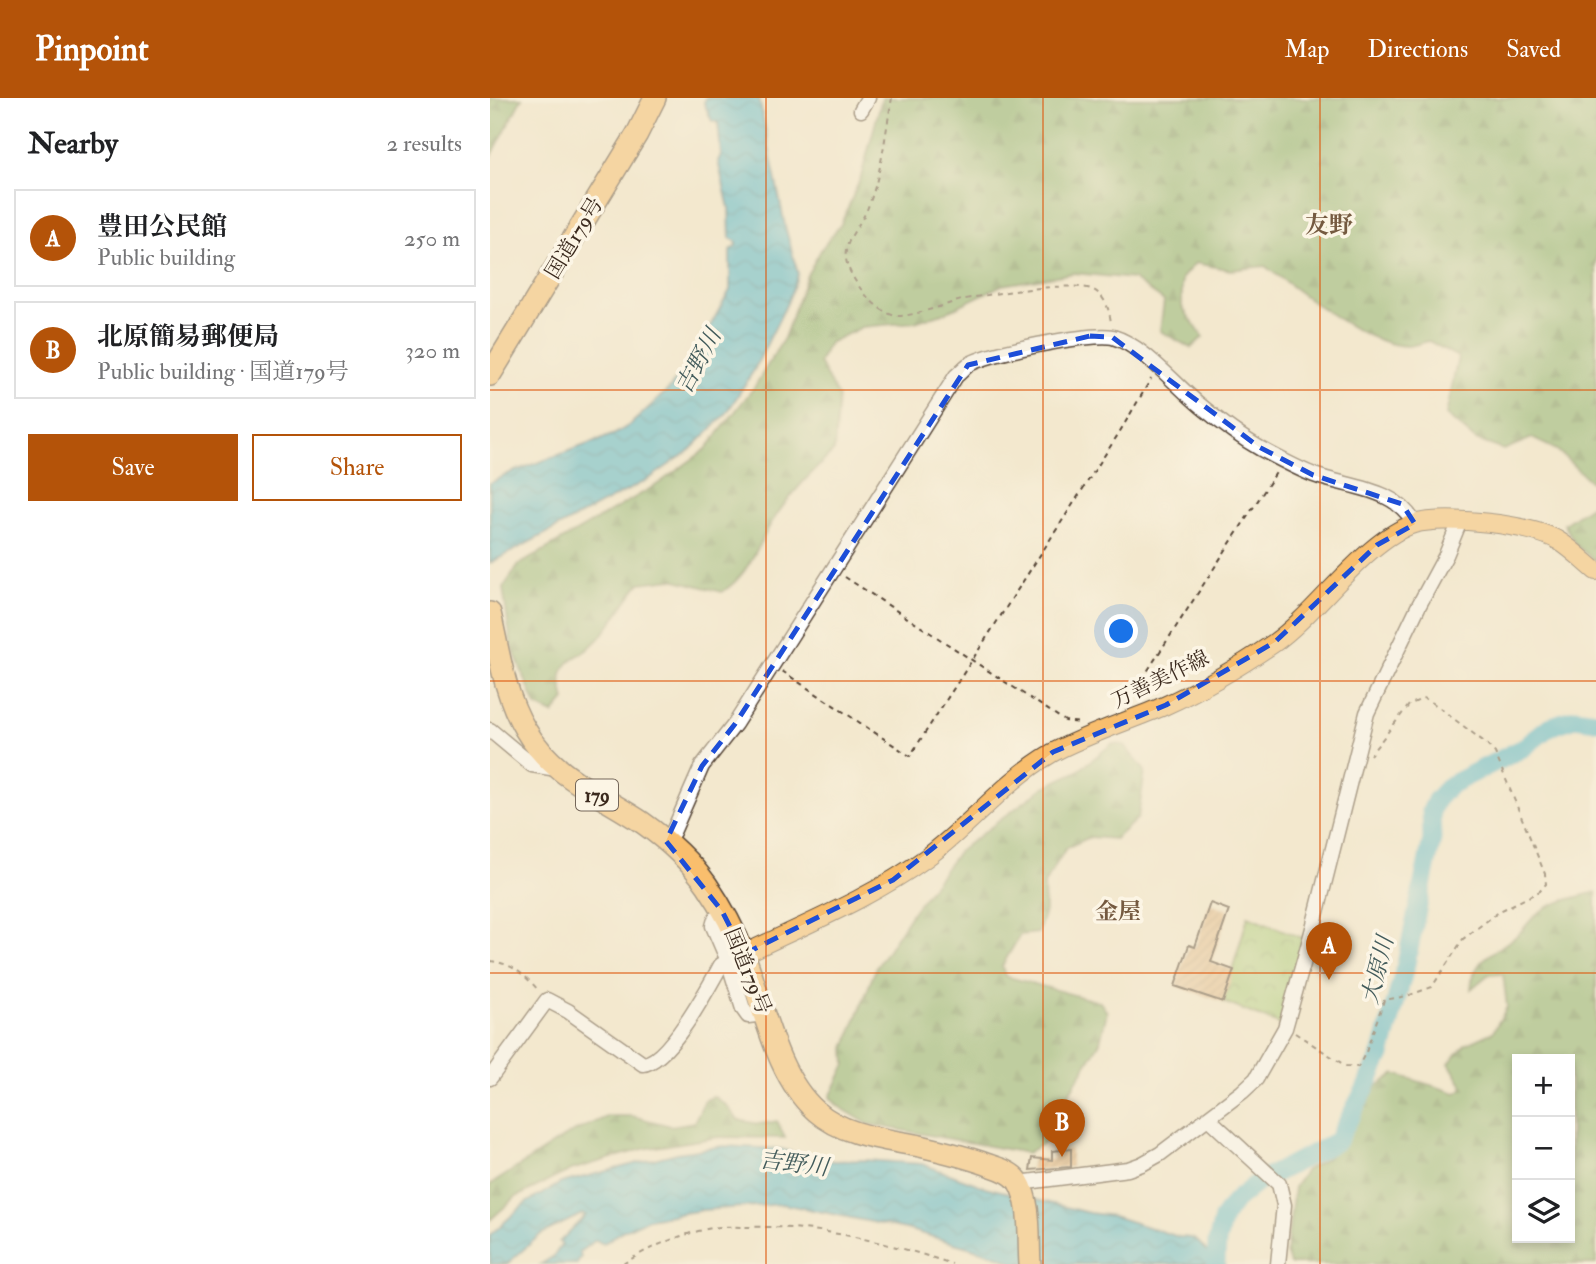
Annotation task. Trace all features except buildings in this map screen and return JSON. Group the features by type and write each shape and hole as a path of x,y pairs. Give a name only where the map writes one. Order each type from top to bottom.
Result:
{"highway":[{"name":"国道179号","path":"490,375 636,134 654,98"},
{"name":"国道179号","path":"490,613 514,708 538,749 557,769 666,841 688,862 706,885 722,911 736,957 765,1014 790,1081 818,1113 839,1126 862,1135 963,1156 1007,1171 1021,1187"},
{"path":"1021,1187 1027,1209 1030,1264"}],"main road":[{"name":"万善美作線","path":"736,957 893,880 928,857 1016,778 1053,752 1166,705 1275,642 1306,617 1377,545 1415,524 1460,521 1497,523 1557,540 1596,571"}],"street":[{"path":"666,841 673,832 702,766 735,724 956,376 968,365 1006,352 1078,338 1112,337 1157,366 1200,405 1259,447 1313,475 1364,487 1402,504 1415,524"},
{"path":"1021,1187 1128,1169 1142,1164 1209,1119 1256,1079 1285,1028 1367,713 1418,607 1447,555 1460,521"},
{"path":"490,730 533,765 557,769"},
{"path":"490,1077 547,1000 568,1011 643,1064 649,1064 657,1060 693,1015 721,965 736,957"},
{"path":"1209,1119 1279,1184 1284,1205 1278,1264"}],"path":[{"path":"892,98 874,194 847,245 846,261 855,279 876,307 897,316 965,299 1074,287 1092,289 1103,297 1111,317 1112,337"},
{"path":"772,665 910,755 1119,433 1157,366"},
{"path":"1125,705 1273,478 1282,459"},
{"path":"832,569 1065,721 1079,724 1090,722"},
{"path":"1285,1028 1346,1066 1358,1067 1384,1000 1407,996 1432,987 1463,939 1500,911 1540,891 1546,884 1545,874 1495,753 1487,744 1424,698 1409,705 1360,766 1354,769"},
{"path":"490,961 503,962 514,967 531,981 547,1000"},
{"path":"623,1264 643,1251 712,1228 786,1226 860,1238 952,1264"}],"highlighted area":[{"path":"1090,336 1112,337 1259,447 1313,475 1402,504 1411,515 1415,524 1377,545 1275,642 1166,705 1053,752 893,880 744,954 722,911 666,841 702,766 735,724 968,365"}],"green space":[{"path":"490,98 522,98 490,159"},
{"path":"882,98 1596,98 1596,487 1557,450 1532,438 1504,450 1476,440 1446,415 1458,357 1429,341 1407,346 1371,337 1333,315 1265,266 1231,270 1195,263 1182,278 1182,307 1203,337 1191,348 1160,331 1164,301 1133,279 1074,273 1002,285 946,312 915,322 862,327 829,343 819,363 838,397 834,451 786,502 739,578 722,592 672,579 640,583 597,641 564,668 562,686 565,700 553,714 536,706 511,644 503,588 519,565 658,484 706,449 755,386 784,338 807,275 822,248 841,224 861,177"},
{"path":"1596,487 1596,562 1576,545 1564,524 1592,505"},
{"path":"1112,744 1124,745 1145,771 1138,818 1115,839 1090,837 1066,848 1044,884 1045,911 1038,933 1020,935 1002,966 1005,976 1100,1002 1107,1012 1100,1042 1056,1115 1050,1139 1027,1153 868,1124 838,1106 830,1097 846,1064 845,1048 876,968 913,911 959,851 1044,787 1078,771"},
{"path":"1596,892 1596,1264 1290,1264 1286,1253 1294,1187 1306,1170 1326,1159 1349,1135 1377,1086 1395,1074 1456,1093 1464,1088 1449,1063 1466,1044 1493,1032 1507,1007 1503,974 1488,975 1471,989 1476,970 1486,957 1515,937 1538,913 1559,902"},
{"path":"1248,916 1305,939 1281,1025 1223,1002"},
{"path":"713,1096 726,1105 738,1120 759,1124 777,1121 785,1138 719,1137 643,1149 571,1170 516,1197 490,1220 490,1185 569,1134 609,1116 632,1116 671,1126 694,1122 705,1100"}],"water":[{"name":"吉野川","path":"705,98 759,98 785,226 798,274 787,303 754,370 726,414 690,450 649,479 490,563 490,483 615,434 631,424 669,389 692,359 730,290 730,250 737,242 730,238 729,208 718,161 721,155 718,122 712,121 704,103"},
{"name":"吉野川","path":"723,1146 781,1149 820,1160 922,1164 985,1187 1089,1213 1113,1216 1179,1237 1191,1238 1211,1256 1213,1253 1219,1254 1224,1264 1015,1264 1002,1257 906,1229 783,1204 702,1210 648,1219 622,1231 603,1244 596,1240 579,1252 581,1257 577,1264 541,1264 554,1256 562,1244 559,1242 586,1215 582,1214 541,1234 507,1264 490,1264 490,1235 526,1203 561,1183 677,1153"}],"waterway":[{"name":"大原川","path":"1216,1264 1217,1242 1223,1218 1235,1201 1258,1182 1337,1141 1365,1089 1381,1055 1406,964 1432,839 1431,811 1436,800 1450,785 1523,748 1549,727 1575,718 1596,721"}],"place":[{"name":"豊田公民館","path":"1329,980"},
{"name":"北原簡易郵便局","path":"1062,1157"}],"district":[{"name":"友野","path":"1329,225"},
{"name":"金屋","path":"1118,911"}]}
